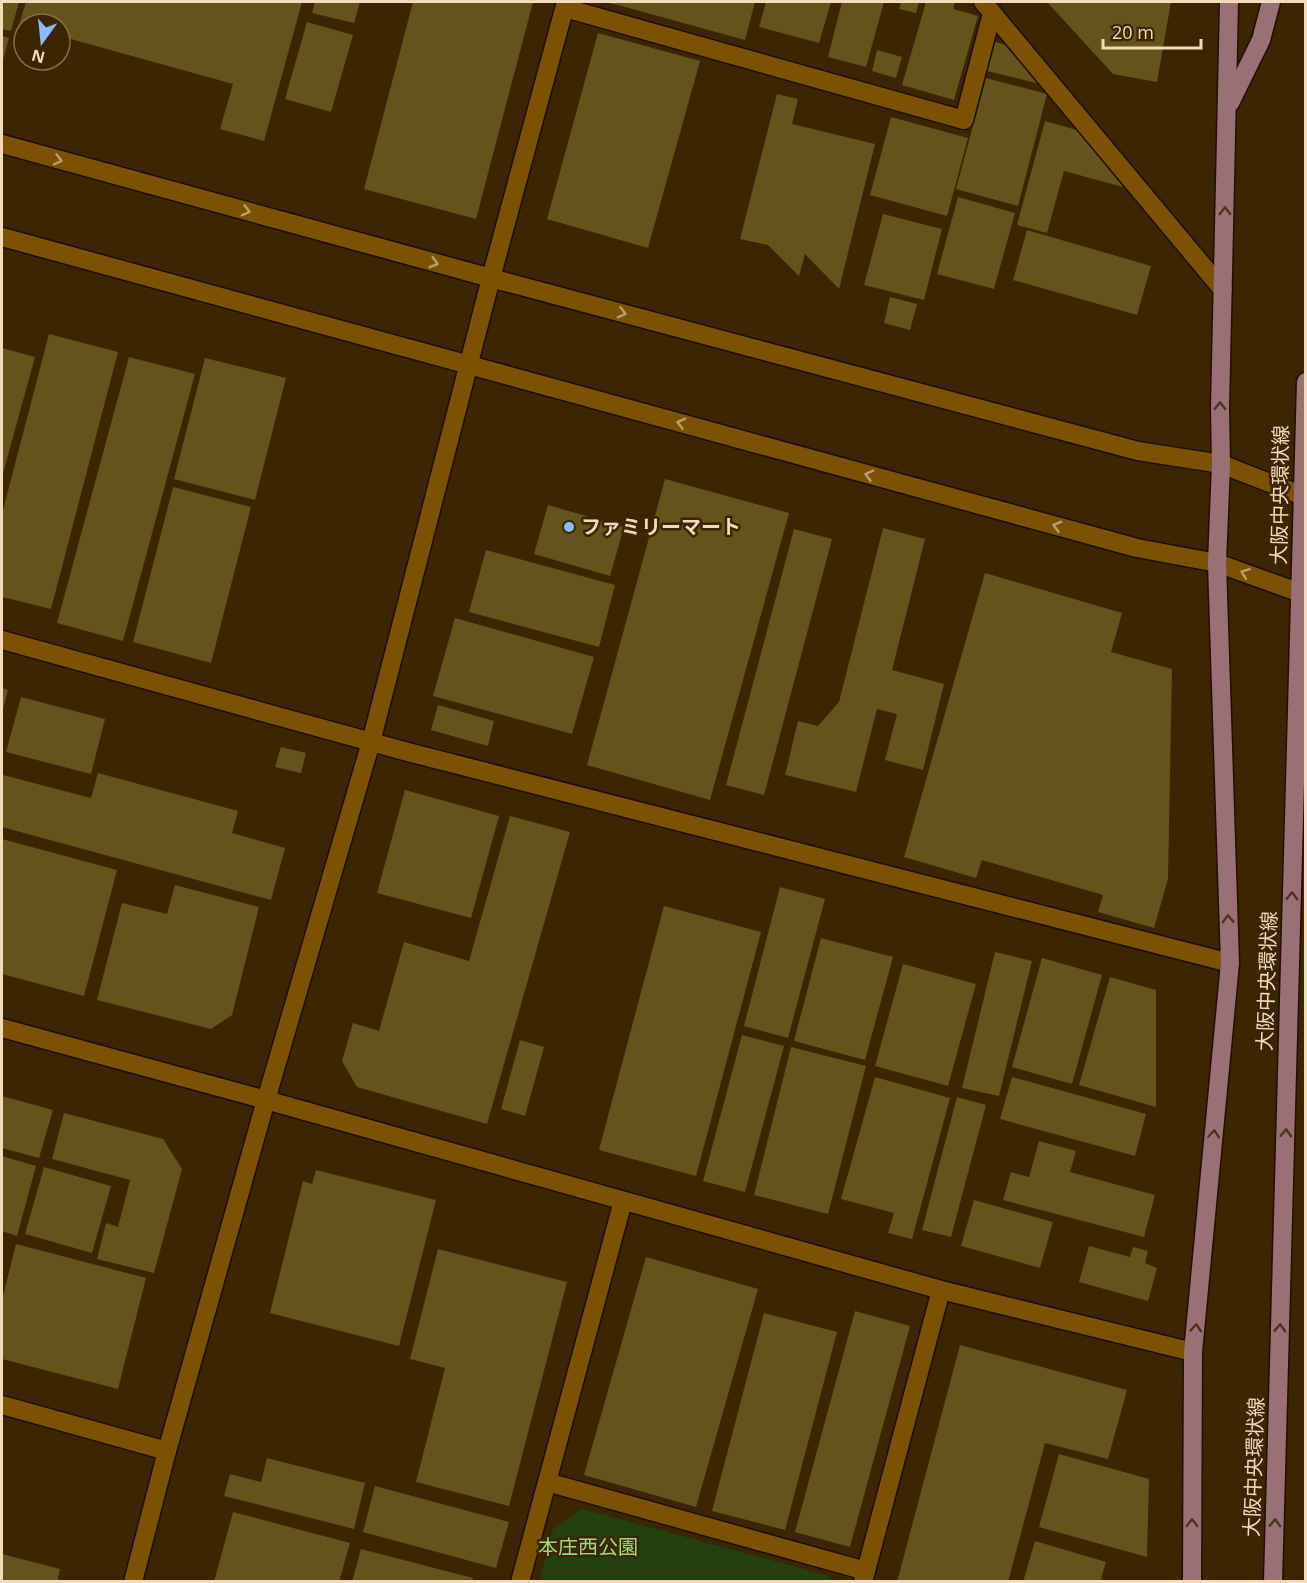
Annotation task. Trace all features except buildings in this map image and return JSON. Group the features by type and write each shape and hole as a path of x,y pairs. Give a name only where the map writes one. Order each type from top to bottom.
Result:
{"main road":[{"path":"1192,1581 1193,1352 1230,963 1217,563 1221,464 1220,408 1229,2"},
{"path":"1227,107 1261,40 1271,2"},
{"name":"大阪中央環状線","path":"1273,1581 1303,594 1305,382"}],"street":[{"path":"133,1581 167,1451 266,1100 371,742 468,365 565,5 964,120 988,7"},
{"path":"988,7 1223,290"},
{"path":"2,144 1138,451 1221,464 1304,497"},
{"path":"2,237 1137,548 1217,563 1303,594"},
{"path":"2,640 371,742 1230,963"},
{"path":"2,1028 941,1290 1193,1352"},
{"path":"520,1581 623,1201"},
{"path":"547,1482 865,1576 941,1290"},
{"path":"2,1406 167,1451"}],"green space":[{"name":"本庄西公園","path":"582,1509 826,1575 831,1581 540,1581 553,1529"}],"place":[{"name":"ファミリーマート","path":"569,527"}]}
